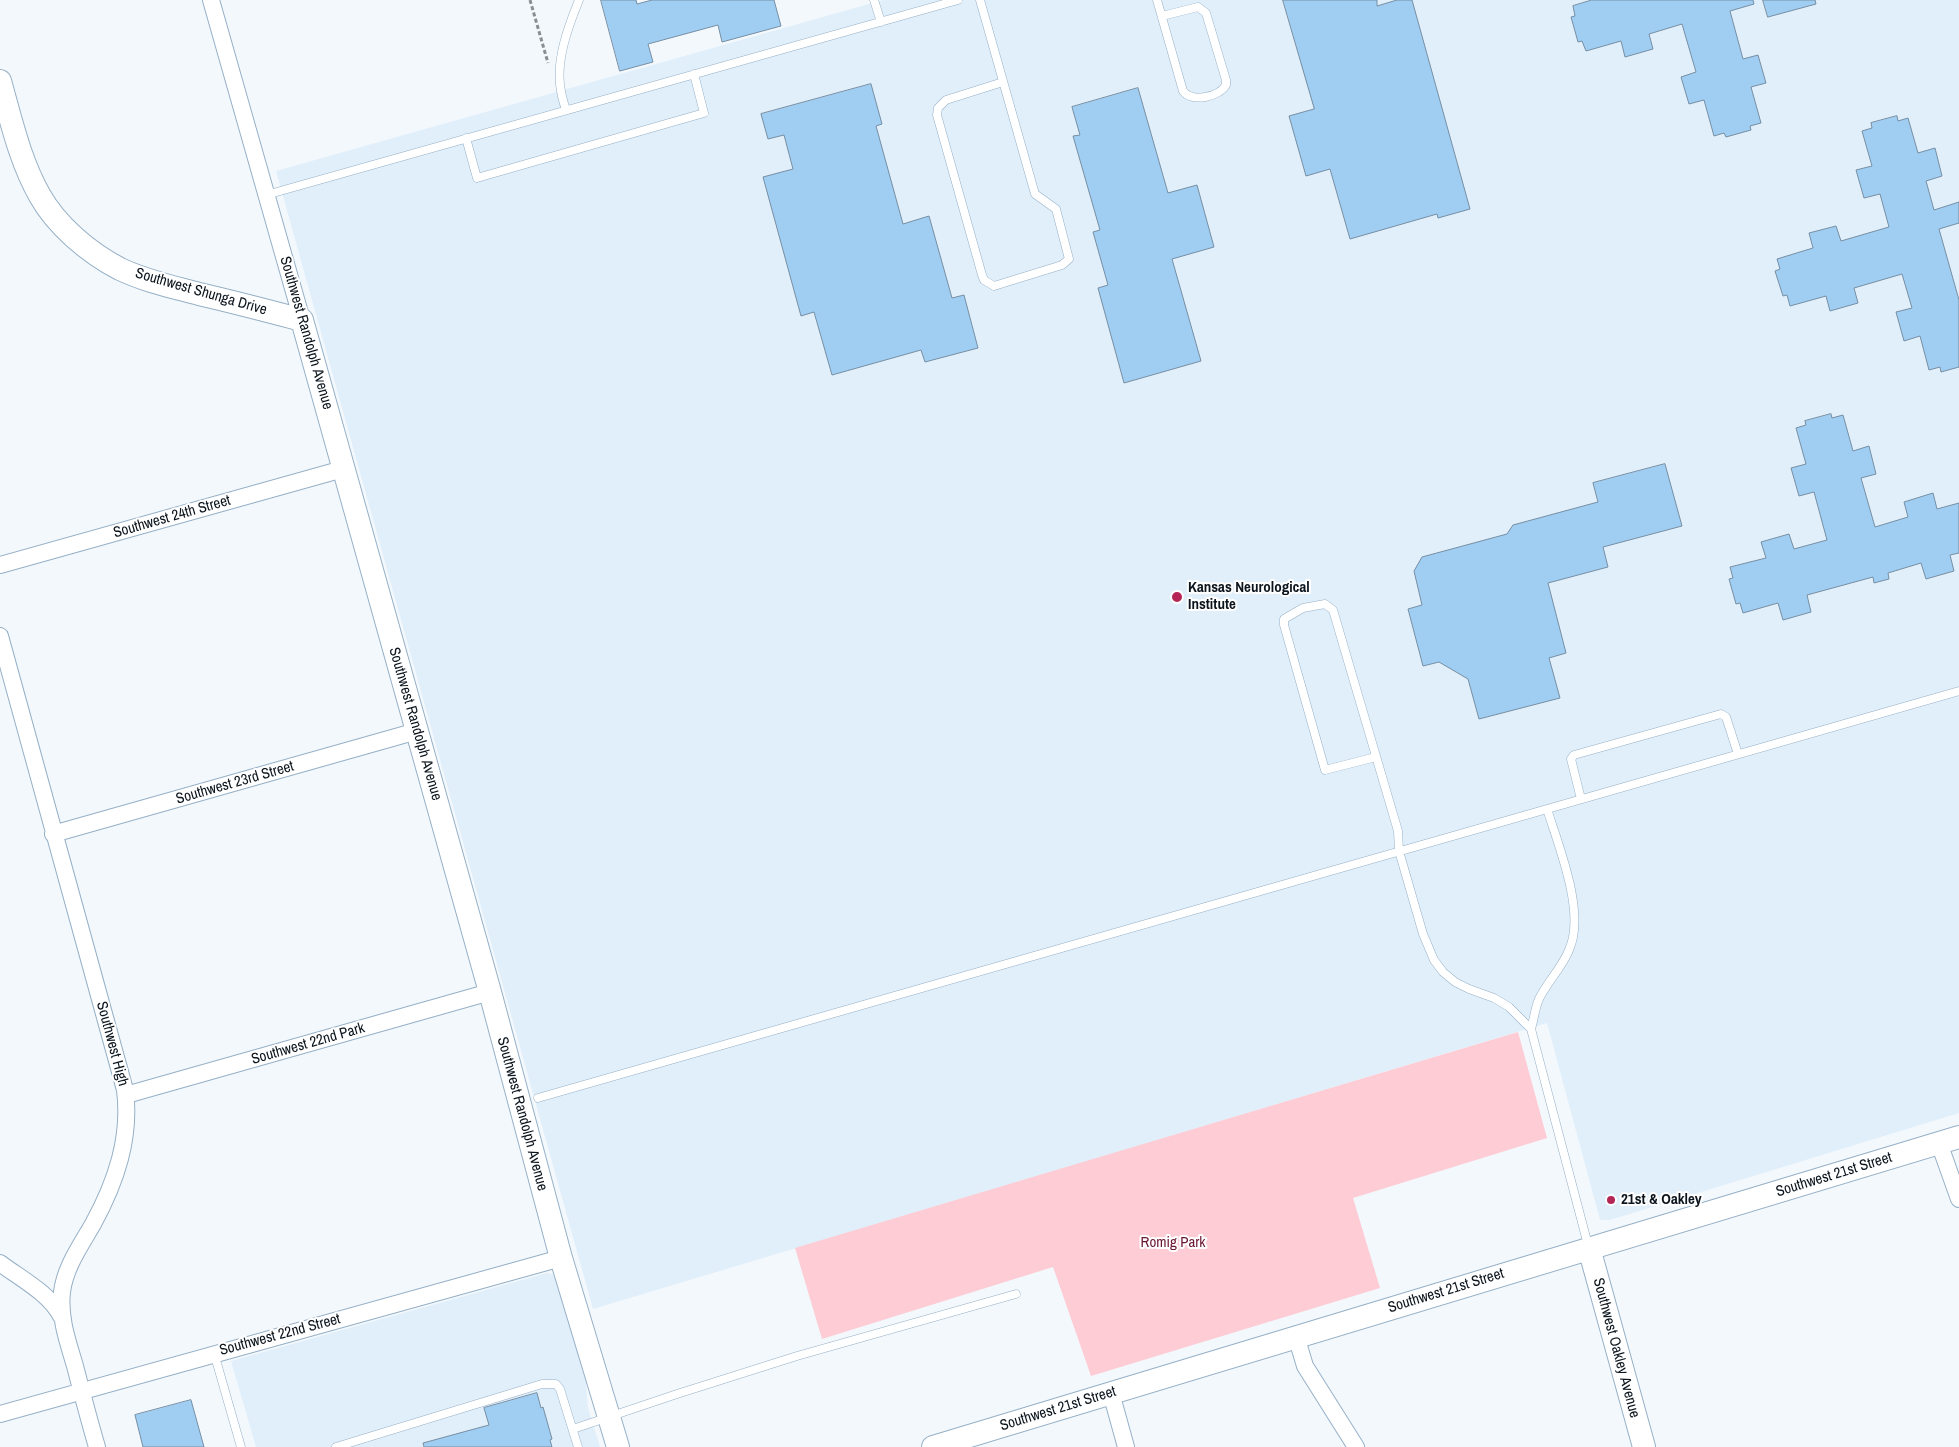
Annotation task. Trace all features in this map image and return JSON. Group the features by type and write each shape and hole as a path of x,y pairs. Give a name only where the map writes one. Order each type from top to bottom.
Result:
{"street":[{"name":"Southwest Randolph Avenue","path":"212,0 490,992 561,1258 618,1447"},
{"name":"Southwest Shunga Drive","path":"0,81 26,168 40,196 58,220 91,251 120,269 158,283 302,320"},
{"name":"Southwest 24th Street","path":"0,565 343,469"},
{"name":"Southwest High","path":"0,636 126,1095 126,1128 121,1160 103,1206 71,1263 62,1294 61,1316 97,1447"},
{"name":"Southwest 23rd Street","path":"53,834 417,731"},
{"name":"Southwest 22nd Park","path":"126,1095 490,992"},
{"name":"Southwest 21st Street","path":"933,1447 1949,1140"},
{"path":"1949,1140 1959,1199"},
{"name":"Southwest Oakley Avenue","path":"1589,1248 1644,1447"},
{"name":"Southwest 22nd Street","path":"0,1414 561,1258"},
{"path":"0,1263 48,1298 56,1306 61,1316"},
{"path":"1296,1336 1305,1366 1356,1447"},
{"path":"1111,1393 1126,1447"}],"lane":[{"path":"566,110 560,90 560,62 579,0"},
{"path":"874,0 881,22"},
{"path":"266,195 958,0"},
{"path":"980,0 1035,194 1056,208 1069,259 1062,265 994,286 984,280 982,275 937,115 938,108 946,100 1003,82"},
{"path":"1157,0 1183,91 1187,96 1196,98 1220,92 1226,85 1226,80 1203,10 1198,7 1162,16"},
{"path":"466,138 477,178 704,113 694,74"},
{"path":"1376,757 1325,770 1284,625 1284,619 1303,608 1325,604 1333,610 1398,831 1400,851 1423,934 1434,960 1443,972 1455,982 1468,989 1494,998 1509,1007 1531,1029 1589,1248"},
{"path":"538,1098 1959,691"},
{"path":"1581,799 1571,759 1574,755 1721,714 1726,717 1738,754"},
{"path":"1531,1029 1539,1000 1569,951 1574,936 1576,918 1573,898 1547,809"},
{"path":"573,1429 797,1356 1016,1294"},
{"path":"214,1353 240,1447"},
{"path":"336,1447 542,1384 552,1383 556,1384 560,1389 578,1447"}],"path":[{"path":"530,0 549,66"}],"shaded area":[{"name":"Kansas Neurological Institute","path":"883,0 1959,0 1959,1113 1610,1220 1600,1220 1547,1023 593,1309 276,171"},
{"path":"547,1273 555,1275 585,1370 588,1408 600,1447 256,1447 231,1361"}],"green space":[{"name":"Romig Park","path":"1518,1032 1547,1138 1353,1198 1380,1288 1091,1376 1053,1267 822,1339 795,1248"}],"building":[{"path":"601,0 636,0 637,4 652,0 774,0 781,26 722,42 718,25 648,44 653,62 620,71"},
{"path":"1283,0 1377,0 1377,6 1397,0 1412,0 1470,209 1438,218 1437,214 1350,239 1330,169 1306,176 1289,116 1314,109"},
{"path":"1592,0 1753,0 1754,4 1730,11 1743,59 1758,55 1766,83 1751,87 1761,123 1750,126 1751,130 1726,137 1724,133 1714,136 1704,100 1689,104 1681,77 1696,72 1682,24 1649,34 1653,49 1625,57 1621,41 1586,51 1582,41 1578,42 1571,17 1575,16 1573,6"},
{"path":"1763,0 1815,0 1816,4 1768,17"},
{"path":"871,84 882,124 876,126 903,224 929,216 952,298 964,295 978,348 925,362 921,350 832,375 814,312 801,316 763,177 793,169 784,135 768,139 761,114"},
{"path":"1138,88 1168,193 1197,185 1214,247 1172,259 1201,361 1124,383 1098,288 1108,285 1093,232 1100,230 1073,136 1080,135 1072,107"},
{"path":"1897,116 1898,121 1908,118 1918,153 1935,148 1942,176 1926,181 1934,210 1959,202 1959,223 1939,229 1959,300 1959,367 1941,372 1940,367 1929,370 1920,336 1904,341 1896,312 1912,308 1902,274 1854,288 1858,303 1830,311 1826,296 1790,306 1787,295 1783,296 1775,271 1780,269 1777,259 1813,248 1809,233 1836,226 1841,241 1889,227 1880,194 1864,198 1856,170 1872,166 1862,131 1872,128 1871,123"},
{"path":"1831,414 1832,418 1843,415 1853,451 1869,446 1876,474 1861,478 1875,527 1908,517 1904,502 1933,493 1937,509 1959,503 1959,553 1950,555 1954,571 1926,579 1921,563 1888,573 1889,579 1874,583 1873,577 1807,595 1811,612 1783,620 1778,603 1743,613 1740,603 1736,604 1729,579 1733,578 1730,567 1766,558 1761,542 1789,534 1794,549 1827,540 1814,492 1799,496 1791,468 1806,464 1796,428 1806,425 1805,421"},
{"path":"1665,464 1682,526 1603,547 1608,567 1548,583 1566,653 1549,658 1560,698 1479,719 1468,679 1439,662 1423,666 1408,609 1422,605 1414,571 1422,557 1507,534 1513,525 1598,502 1593,483"},
{"path":"537,1393 552,1439 550,1440 552,1447 424,1447 423,1443 489,1425 484,1408"},
{"path":"191,1400 204,1447 143,1447 135,1415"}],"place":[{"name":"Kansas Neurological Institute","path":"1177,597"},
{"name":"21st & Oakley","path":"1611,1200"}]}
